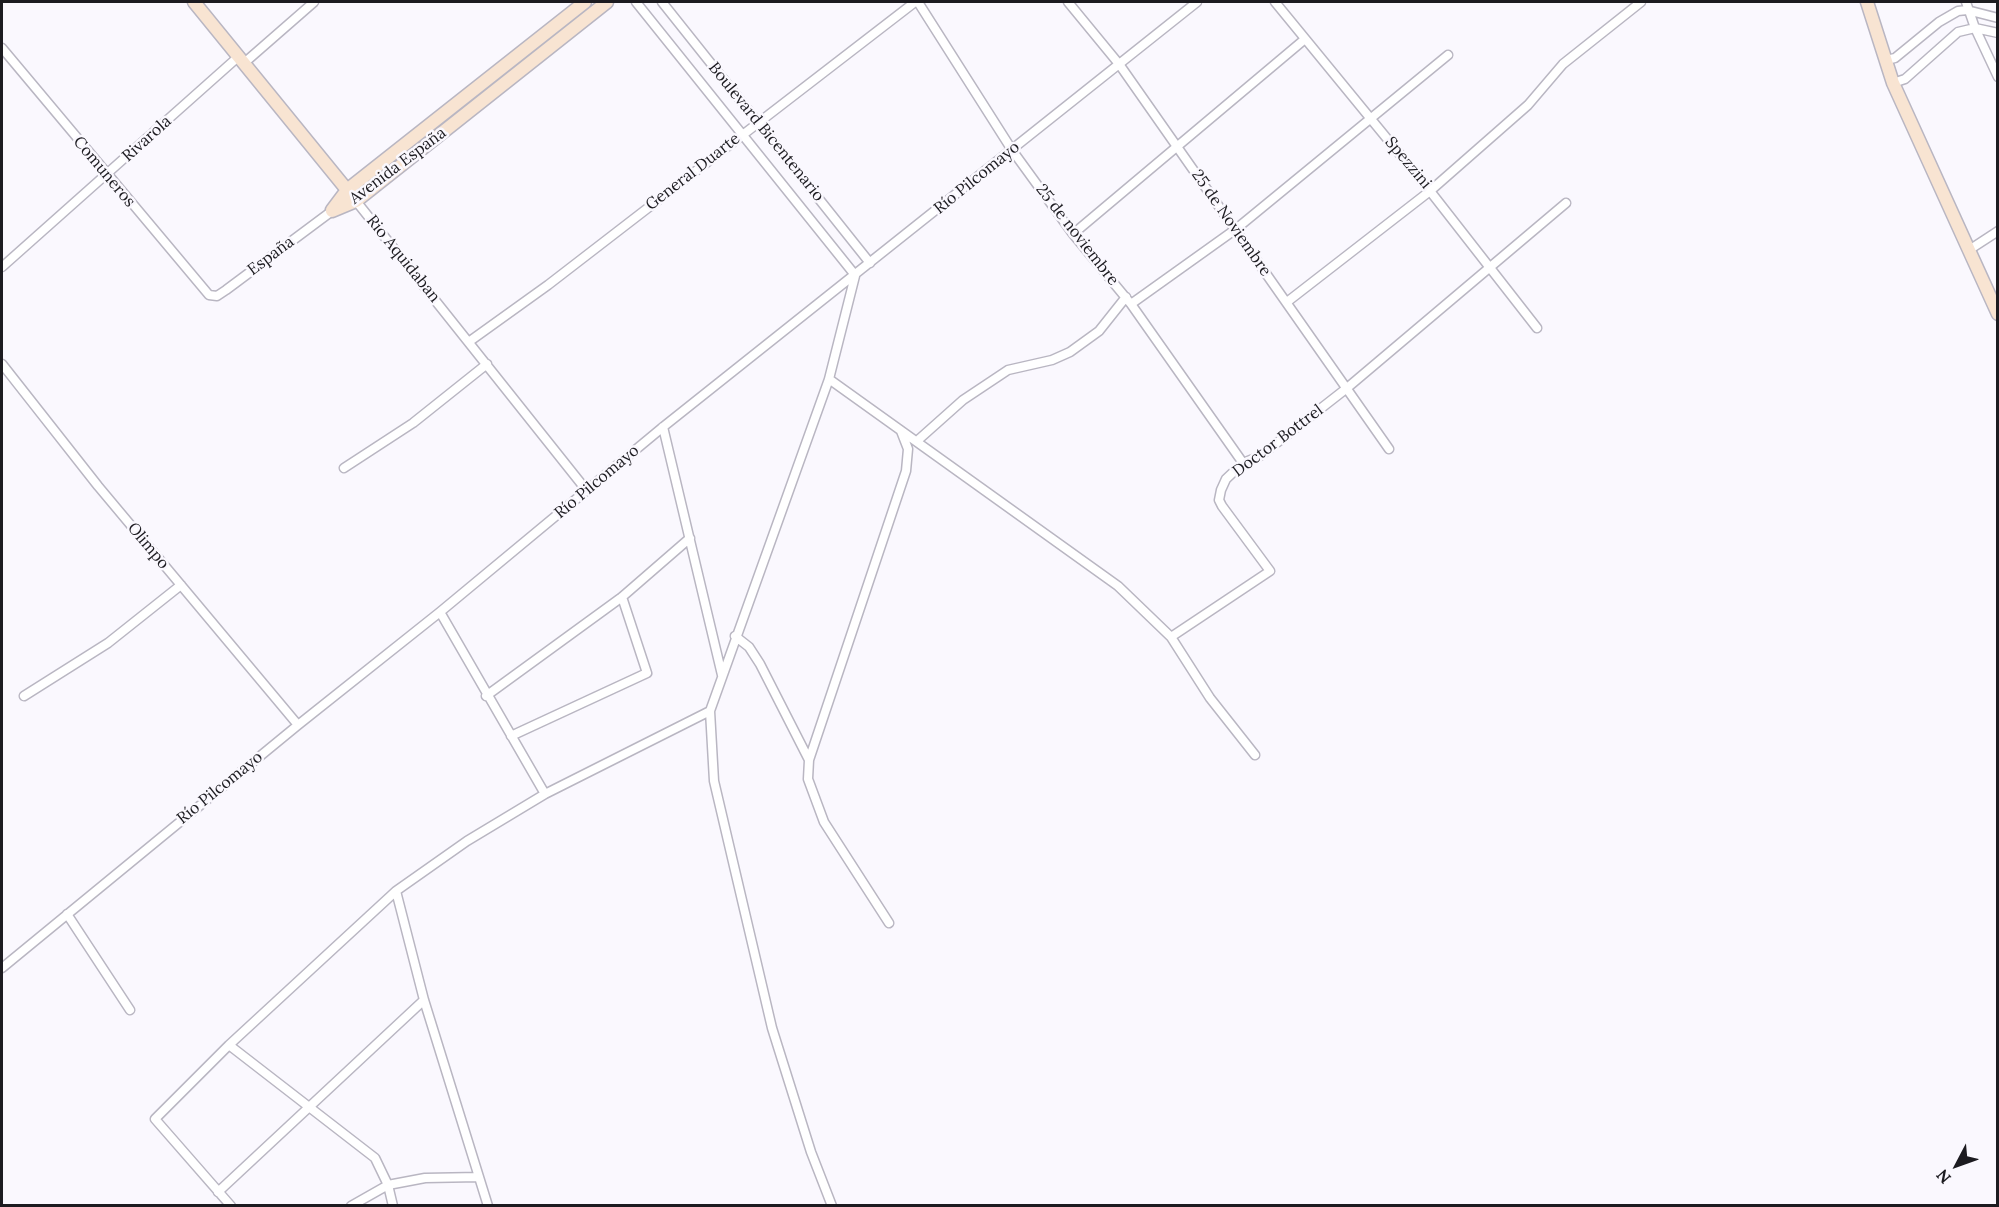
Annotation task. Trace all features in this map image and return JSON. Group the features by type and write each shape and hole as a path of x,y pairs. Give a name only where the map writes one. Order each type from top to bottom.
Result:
{"street":[{"name":"Rio Aquidaban","path":"194,2 470,341 587,491"},
{"name":"Rivarola","path":"2,267 241,60 314,2"},
{"name":"Avenida España","path":"332,211 347,190 585,2"},
{"name":"Avenida España","path":"332,211 356,201 607,2"},
{"name":"Boulevard Bicentenario","path":"636,2 855,275"},
{"name":"Boulevard Bicentenario","path":"662,2 870,263"},
{"name":"General Duarte","path":"470,341 548,285 917,2"},
{"name":"25 de noviembre","path":"917,2 1012,150 1073,234 1129,300 1243,463"},
{"name":"25 de Noviembre","path":"1068,2 1119,64 1389,449"},
{"name":"Río Pilcomayo","path":"2,968 298,725 440,612 663,427 1197,2"},
{"name":"Spezzini","path":"1275,2 1430,191 1537,328"},
{"path":"1287,302 1430,191 1528,105 1563,64 1641,2"},
{"path":"1868,2 1893,83 1998,314"},
{"path":"1886,60 1895,58 1949,14 1966,6 1998,18"},
{"path":"1966,6 1998,77"},
{"path":"1893,83 1905,78 1958,33 1975,28 1998,33"},
{"path":"1073,234 1305,39"},
{"name":"Comuneros","path":"2,48 209,295"},
{"path":"917,441 963,400 1008,370 1053,360 1070,352 1099,331 1129,300 1236,229 1448,55"},
{"name":"Doctor Bottrel","path":"1171,637 1270,571 1233,524 1219,500 1226,480 1243,463 1260,456 1347,388 1566,203"},
{"name":"España","path":"209,295 217,296 226,290 332,211"},
{"path":"1969,250 1998,231"},
{"path":"832,1206 811,1152 772,1029 714,781 710,711 829,379 855,275"},
{"name":"Olimpo","path":"2,364 298,725"},
{"path":"344,468 413,423 487,364"},
{"path":"829,379 1118,586 1171,637 1210,698 1255,755"},
{"path":"663,427 722,675"},
{"path":"889,923 824,822 808,779 809,760 906,471 908,449 901,430"},
{"path":"486,696 622,597 690,538"},
{"path":"24,696 108,643 181,585"},
{"path":"512,736 647,673 622,597"},
{"path":"440,612 486,696 545,794"},
{"path":"735,636 749,647 760,664 809,760"},
{"path":"231,1206 155,1119 229,1045 396,891 467,841 545,794 710,711"},
{"path":"396,891 424,1000 488,1206"},
{"path":"67,914 130,1010"},
{"path":"218,1192 424,1000"},
{"path":"229,1045 375,1158 388,1185 393,1206"},
{"path":"351,1206 388,1185 425,1178 479,1177"}]}
